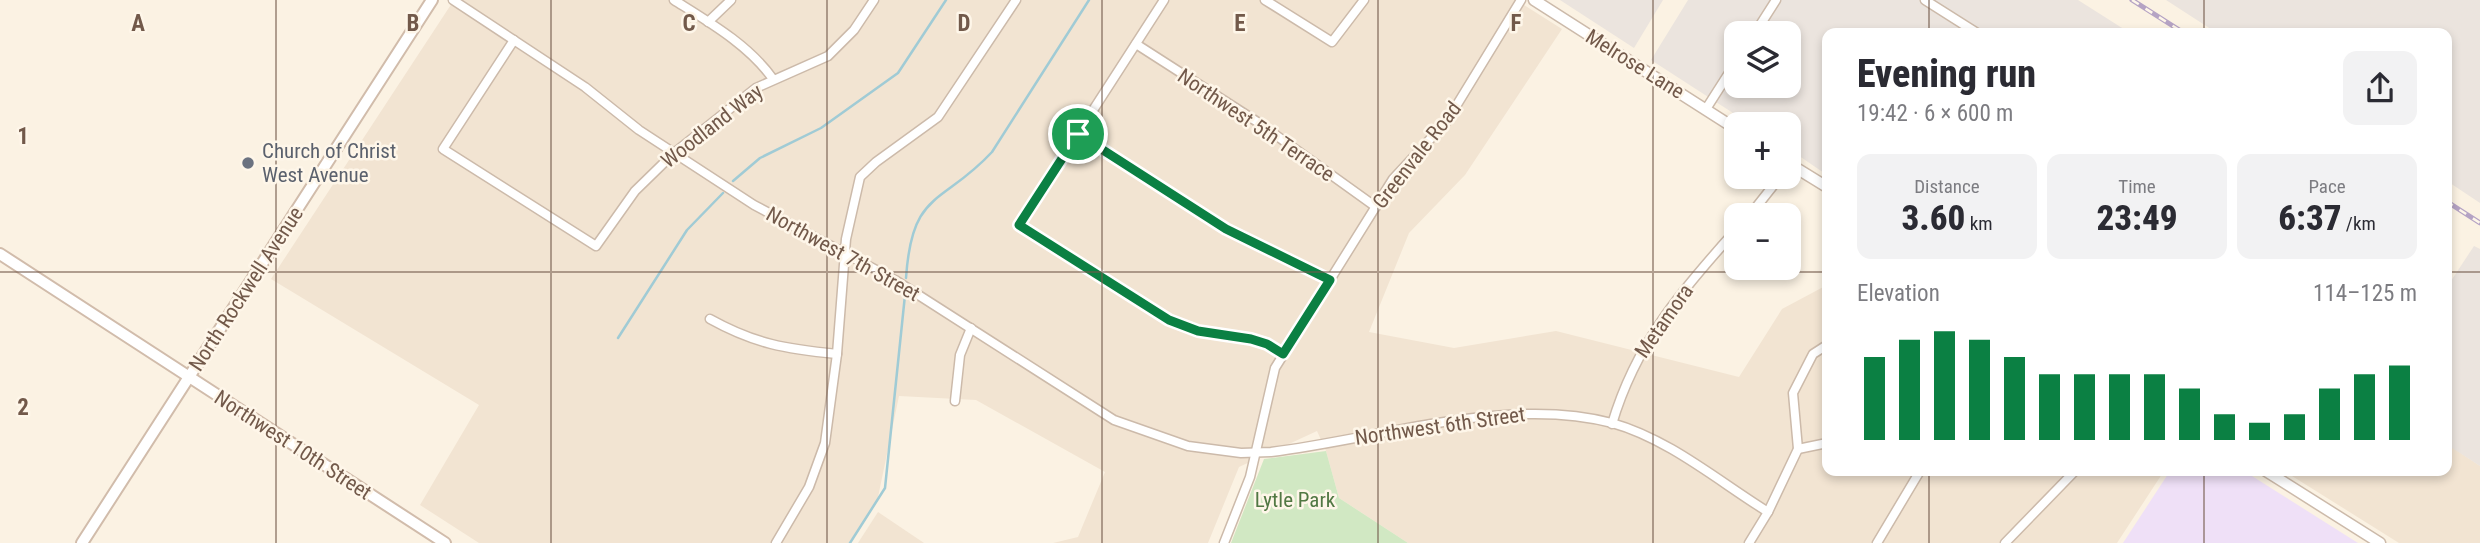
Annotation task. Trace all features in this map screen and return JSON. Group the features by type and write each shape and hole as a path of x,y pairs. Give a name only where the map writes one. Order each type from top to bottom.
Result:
{"main road":[{"name":"North Rockwell Avenue","path":"82,543 432,0"},
{"name":"Northwest 10th Street","path":"0,254 445,543"}],"street":[{"name":"Northwest 7th Street","path":"453,0 727,187 791,226 895,280 1114,420 1136,430 1188,446 1256,452"},
{"path":"674,0 708,22 761,63 772,79"},
{"path":"708,22 731,0"},
{"name":"Woodland Way","path":"514,40 443,149 596,246 635,191 674,153 736,102 772,79 828,56 854,30 874,0"},
{"path":"776,543 818,466 829,422 846,239 860,177 876,162 938,117 1016,0"},
{"path":"1164,0 1019,225 1169,320 1198,331 1251,339 1267,344 1283,354"},
{"path":"1265,0 1332,42 1364,0"},
{"name":"Greenvale Road","path":"1224,543 1240,506 1256,452 1269,381 1283,354 1393,179 1447,121 1521,0"},
{"name":"Melrose Lane","path":"1534,0 1724,121"},
{"path":"1763,21 1776,0"},
{"path":"1925,0 1969,28"},
{"name":"Northwest 5th Terrace","path":"1136,44 1259,123 1376,207"},
{"path":"1706,109 1724,81"},
{"path":"1078,134 1226,229 1330,280"},
{"path":"1801,171 1822,184"},
{"path":"1759,203 1771,189"},
{"name":"Metamora","path":"1612,424 1622,389 1646,342 1672,304 1724,244"},
{"path":"710,319 742,337 764,345 837,354"},
{"path":"955,401 960,355 971,328"},
{"path":"1749,543 1768,512 1798,449 1793,393 1813,354 1822,348"},
{"name":"Northwest 6th Street","path":"1256,452 1529,412 1548,412 1612,424 1669,447 1768,512"},
{"path":"1798,449 1822,444"},
{"path":"1877,543 1917,476"},
{"path":"2005,543 2070,476"},
{"path":"2274,476 2380,543"}],"shaded area":[{"path":"454,0 1516,0 1562,29 1465,175 1409,233 1369,332 1454,348 1556,331 1739,377 1782,309 1822,288 1822,476 2161,476 2117,543 1408,543 1339,498 1326,451 1317,431 1239,467 1208,543 1053,543 1078,537 1105,472 976,400 899,396 877,502 849,543 479,543 420,505 479,405 271,279"},
{"path":"1560,0 1663,0 1634,48"},
{"path":"1688,0 2078,0 2122,28 1822,28 1822,172 1801,157 1801,112 1731,112 1651,60"},
{"path":"2166,0 2480,0 2480,203 2452,184 2452,28 2209,28"},
{"path":"2474,246 2480,249 2480,466 2452,448 2452,279"},
{"path":"2452,447 2480,466 2480,543 2399,543 2292,476 2452,476"},
{"path":"2167,476 2252,476 2358,543 2123,543"},
{"path":"878,512 924,543 858,543"}],"green space":[{"name":"Lytle Park","path":"1326,451 1339,498 1408,543 1231,543 1264,459"}],"waterway":[{"path":"733,181 760,158 821,128 898,73 946,0"},
{"path":"906,278 909,249 923,213 932,202 992,152 1089,0"},
{"path":"618,338 687,230 723,193"},
{"path":"850,543 885,488 905,295"}],"railway":[{"path":"2132,0 2176,28"},
{"path":"2452,205 2480,223"}],"place":[{"name":"Church of Christ West Avenue","path":"248,163"}],"route":[{"path":"1078,134 1226,229 1311,268 1330,280 1283,354 1267,344 1251,339 1198,331 1169,320 1019,225 1078,134"}]}
